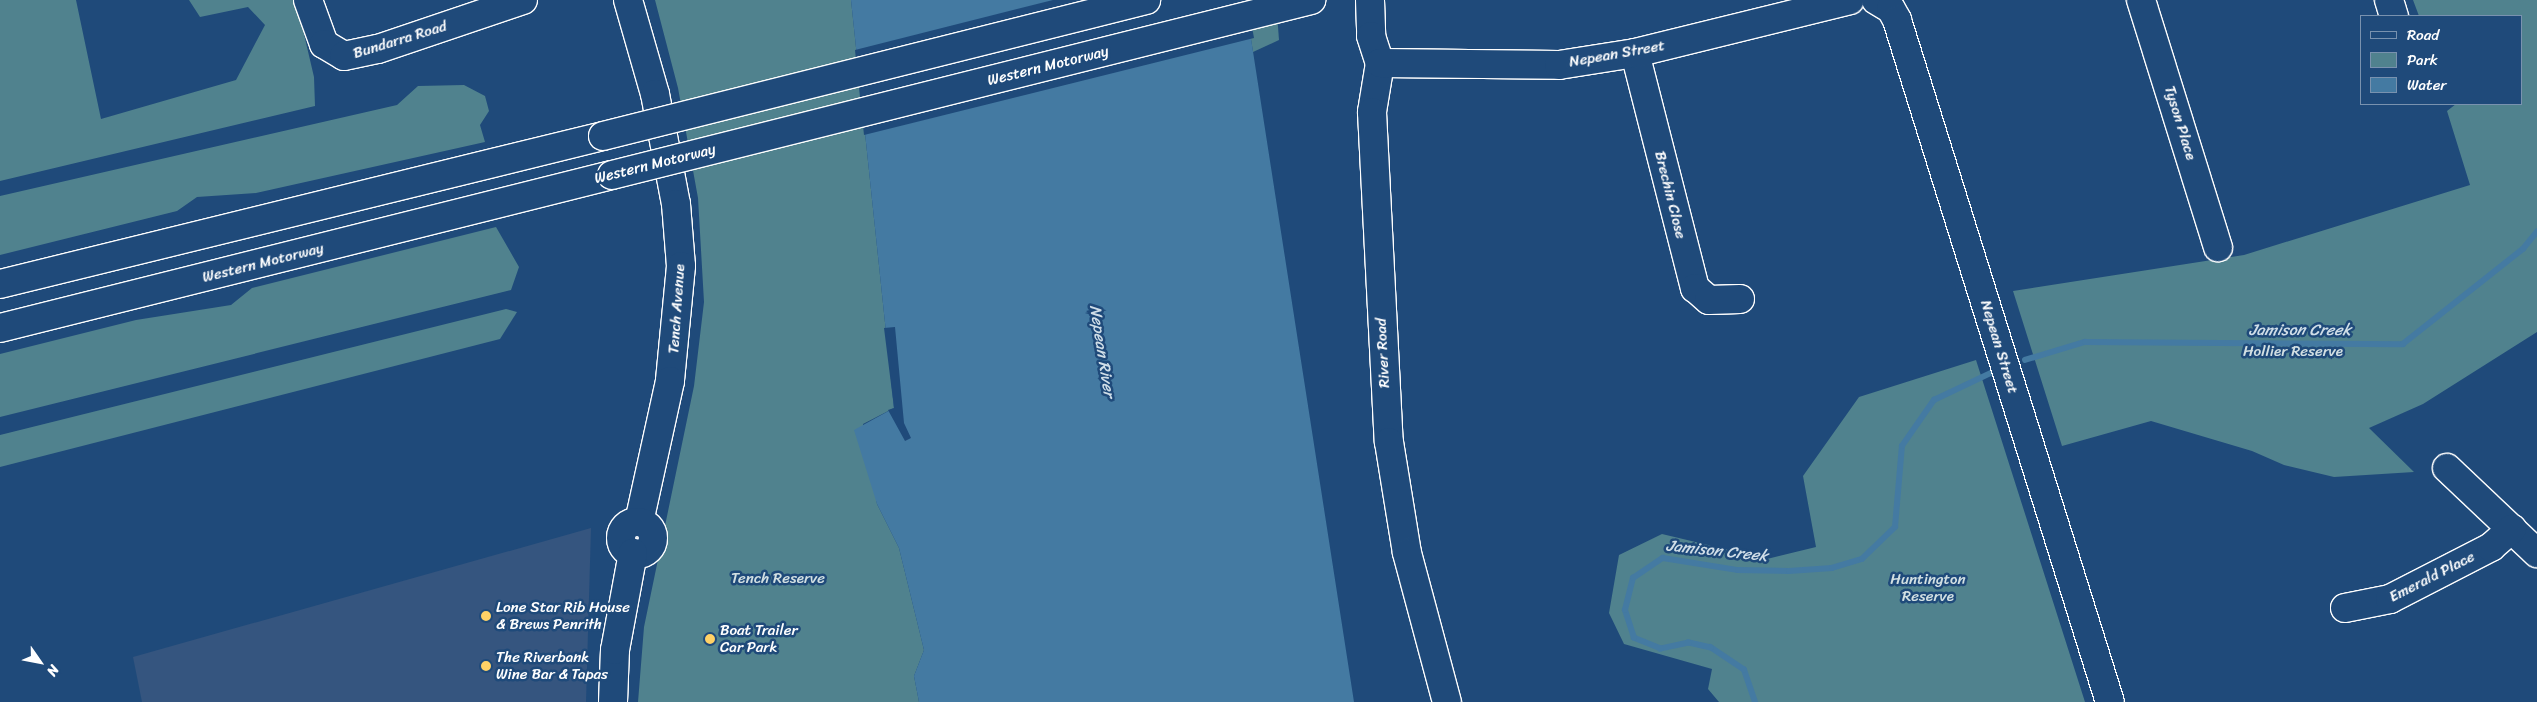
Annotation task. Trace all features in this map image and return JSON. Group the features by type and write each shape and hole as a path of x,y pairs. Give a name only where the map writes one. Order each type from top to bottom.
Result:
{"main road":[{"name":"Bundarra Road","path":"308,0 324,44 344,56 378,49 523,0"},
{"name":"Tench Avenue","path":"612,702 617,635 633,553 643,552 653,541 652,531 639,522 670,381 681,301 676,204 655,94 628,0"},
{"path":"0,284 1146,0"},
{"name":"Western Motorway","path":"0,328 1311,0"},
{"name":"River Road","path":"1370,0 1371,36 1380,63 1372,112 1389,442 1407,553 1447,702"},
{"name":"Nepean Street","path":"1380,63 1559,65 1635,54 1850,0"},
{"name":"Tyson Place","path":"2141,0 2218,247"},
{"path":"2389,0 2394,15"},
{"name":"Nepean Street","path":"1886,2 1897,20 2110,702"},
{"name":"Brechin Close","path":"1635,54 1695,288 1708,300 1740,299"},
{"path":"2447,468 2537,553"},
{"name":"Emerald Place","path":"2345,608 2390,599 2491,547 2512,530"}],"shaded area":[{"path":"591,528 586,702 142,702 133,657"}],"green space":[{"path":"0,0 76,0 101,119 236,80 265,25 248,7 200,17 189,0 296,0 314,77 315,106 0,181"},
{"name":"Tench Reserve","path":"655,0 851,0 894,408 863,424 877,504 899,548 924,650 914,676 919,702 638,702 644,627 694,386 704,302 698,198 678,88"},
{"path":"1245,0 1276,0 1279,40 1253,52"},
{"name":"Hollier Reserve","path":"2413,0 2537,0 2537,332 2423,404 2369,428 2414,472 2334,477 2284,465 2252,451 2151,421 2062,446 2013,291 2244,255 2470,185 2447,111 2455,105 2522,105 2522,15 2419,15"},
{"path":"464,85 485,96 489,111 480,125 485,142 256,193 197,197 177,211 0,255 0,196 397,105 418,86"},
{"path":"496,227 519,267 511,290 0,417 0,354 136,320 231,305 252,288"},
{"path":"506,309 517,312 500,339 0,467 0,435"},
{"name":"Huntington Reserve","path":"1976,360 2085,702 1719,702 1708,689 1712,669 1624,644 1609,613 1619,555 1662,534 1767,559 1816,547 1803,476 1859,397"}],"water":[{"name":"Nepean River","path":"851,0 1245,0 1354,702 919,702 914,676 924,650 899,548 877,504 854,430 894,408"}],"pier":[{"path":"1053,0 1247,0 1254,38 864,135 855,50"},
{"path":"895,327 904,423 911,438 905,441 888,410 894,408 884,328"}],"waterway":[{"name":"Jamison Creek","path":"2025,360 2085,342 2403,344 2523,249 2537,232"},
{"name":"Jamison Creek","path":"1755,702 1744,670 1711,648 1689,643 1661,649 1634,638 1625,610 1633,578 1663,558 1738,570 1789,571 1832,568 1862,559 1895,527 1902,446 1934,400 1993,372"}],"place":[{"name":"Lone Star Rib House & Brews Penrith","path":"486,616"},
{"name":"Boat Trailer Car Park","path":"710,639"},
{"name":"The Riverbank Wine Bar & Tapas","path":"486,666"}]}
